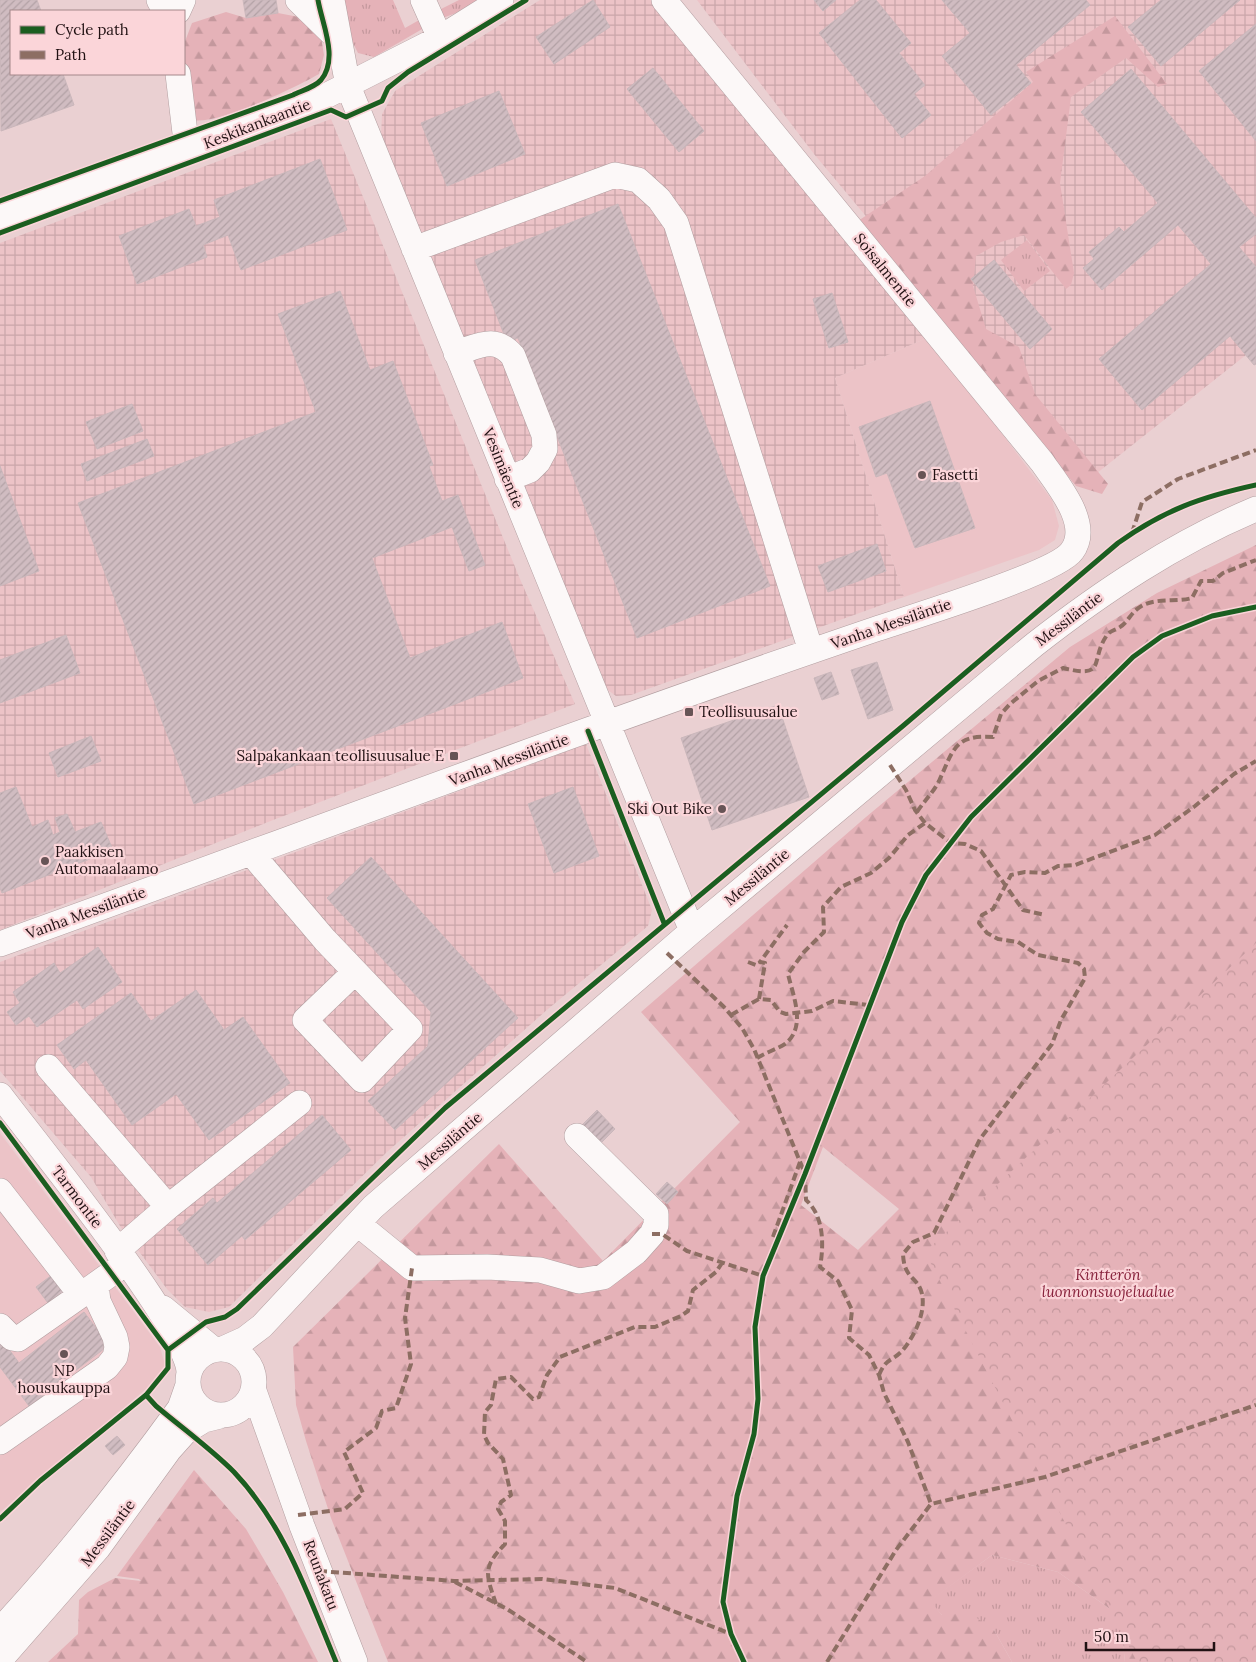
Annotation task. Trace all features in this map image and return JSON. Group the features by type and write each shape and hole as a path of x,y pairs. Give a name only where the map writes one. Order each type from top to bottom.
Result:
{"street":[{"path":"298,0 338,39"},
{"name":"Vesimäentie","path":"332,0 348,86 692,931"},
{"path":"423,0 440,38"},
{"name":"Keskikankaantie","path":"0,217 304,107 440,38 501,0"},
{"name":"Soisalmentie","path":"664,0 1042,462 1066,498 1075,519 1078,534 1072,552"},
{"path":"178,75 187,150"},
{"path":"414,249 615,174 638,180 659,199 676,223 811,651"},
{"path":"456,353 486,343 496,343 506,347 513,356 544,435 545,449 538,462 530,470 507,479"},
{"name":"Messiläntie","path":"219,1349 255,1332 295,1293 373,1207 692,931 1086,604 1150,562 1256,509"},
{"name":"Vanha Messiläntie","path":"0,944 607,724 1054,566 1072,552"},
{"path":"252,853 355,972"},
{"path":"48,1067 168,1207"},
{"name":"Tarmontie","path":"0,1095 154,1300 186,1355 189,1362 188,1379"},
{"path":"0,1326 12,1338 18,1339 89,1290 168,1207 299,1104"},
{"path":"358,1224 412,1268 450,1266 540,1270 579,1281 603,1277 636,1252 652,1234 656,1225 656,1214 577,1136"},
{"path":"0,1191 98,1301 115,1337 117,1347 115,1357 107,1367 0,1442"},
{"name":"Messiläntie","path":"255,1385 263,1350 295,1293"},
{"name":"Tarmontie","path":"154,1300 219,1349"},
{"path":"219,1349 236,1352 246,1358 252,1368 255,1385 249,1402 241,1409 226,1415 202,1410 190,1394 188,1379 199,1357 219,1349"},
{"name":"Messiläntie","path":"0,1630 52,1574 180,1408 188,1379"},
{"name":"Reunakatu","path":"255,1385 288,1488 355,1662"},
{"name":"Messiläntie","path":"0,1660 98,1548 169,1450 186,1431 204,1420 226,1415"},
{"name":"Reunakatu","path":"226,1415 247,1427 264,1446 288,1488"}],"shaded area":[{"path":"540,0 653,0 929,337 835,378 904,597 631,695 616,696 605,688 381,137 382,114 395,91"},
{"path":"697,0 1256,0 1256,347 1087,481 814,154"},
{"path":"331,119 520,579 575,704 268,822 0,930 0,243"},
{"path":"929,337 1052,500 1059,526 1055,540 1039,550 904,597 835,378"},
{"path":"586,744 652,910 648,926 548,1009 387,1152 229,1307 209,1312 185,1307 167,1289 120,1226 91,1177 0,1071 0,962"},
{"path":"0,1133 160,1347 165,1365 153,1383 0,1512"}],"green space":[{"path":"343,0 393,0 405,28 421,19 424,28 374,57 358,53 350,37"},
{"path":"459,0 478,0 456,13 440,19 437,11"},
{"path":"226,12 246,18 278,13 304,18 320,31 324,55 319,74 293,88 237,112 204,120 192,120 184,75 185,41 192,23"},
{"path":"1115,16 1167,84 1158,87 1126,58 1071,97 1060,183 1074,273 1071,285 1066,289 1024,235 1001,242 976,256 973,286 986,329 1019,347 1035,394 1108,484 1102,494 1076,486 858,221 925,176 1033,82 1026,72"},
{"path":"1027,240 1050,271 1024,291 1001,260"},
{"path":"1256,545 1256,1662 1125,1662 1120,1616 1058,1572 992,1555 930,1601 942,1615 964,1609 994,1630 1012,1662 388,1662 331,1518 306,1441 296,1405 293,1347 499,1144 603,1261 740,1122 641,1012 866,817 1070,647 1157,593","holes":["823,1147 899,1209 858,1250 801,1205"]},
{"name":"Kintterön luonnonsuojelualue","path":"1256,943 1256,1662 1137,1662 925,1252"},
{"path":"194,1470 246,1529 283,1592 318,1662 48,1662 78,1634 79,1600 88,1592 115,1578 141,1581 139,1579 117,1576"},
{"path":"992,1555 1058,1572 1120,1616 1125,1662 1012,1662 994,1630 942,1615 929,1601"}],"building":[{"path":"0,0 37,0 41,10 10,10 10,75 63,75 74,105 1,131"},
{"path":"243,0 276,0 278,13 246,18"},
{"path":"593,0 610,27 554,64 536,37"},
{"path":"814,0 836,0 823,11"},
{"path":"860,0 876,0 911,43 899,53 925,85 914,94 931,115 902,138 819,33"},
{"path":"942,0 1086,0 1090,5 1016,65 1031,83 991,115 942,56 970,33"},
{"path":"1161,0 1240,0 1161,66 1128,27"},
{"path":"1256,24 1256,141 1199,71"},
{"path":"653,68 704,131 679,152 627,89"},
{"path":"1131,69 1256,218 1256,234 1239,247 1256,267 1256,364 1254,365 1230,336 1142,410 1099,359 1211,264 1178,225 1102,290 1083,268 1094,259 1089,252 1119,227 1124,232 1158,203 1081,112"},
{"path":"499,91 525,154 447,186 421,123"},
{"path":"320,159 347,230 241,270 228,235 203,245 207,257 137,284 119,236 189,209 196,226 220,217 214,200"},
{"path":"618,204 770,586 637,638 518,338 507,342 475,260"},
{"path":"994,260 1052,329 1030,349 971,279"},
{"path":"340,291 370,370 393,361 433,465 429,466 442,501 458,495 485,565 469,571 452,527 372,558 410,658 502,622 523,678 194,804 78,503 316,412 278,314"},
{"path":"832,293 848,342 829,348 813,299"},
{"name":"Fasetti","path":"930,401 975,528 915,548 887,473 876,477 859,427"},
{"path":"132,404 143,431 97,449 86,422"},
{"path":"147,439 154,456 87,481 81,464"},
{"path":"0,466 39,571 0,586"},
{"path":"877,544 886,571 828,592 818,566"},
{"path":"66,635 80,673 0,703 0,660"},
{"path":"877,662 893,710 868,719 851,670"},
{"path":"831,672 839,694 822,700 814,678"},
{"path":"778,705 809,797 712,830 681,738"},
{"path":"91,736 101,761 58,777 49,753"},
{"path":"16,787 32,827 48,820 53,835 60,832 55,818 67,814 75,832 101,822 113,850 2,893 0,888 0,793"},
{"path":"573,787 599,856 554,873 528,804"},
{"path":"371,857 518,1018 395,1130 368,1101 428,1046 431,1012 327,898"},
{"path":"98,947 122,982 83,1009 77,1000 37,1027 29,1016 16,1025 7,1012 20,1003 13,992 54,963 60,973"},
{"path":"196,990 224,1030 243,1017 290,1083 209,1140 176,1094 132,1125 86,1060 74,1069 57,1045 131,993 151,1021"},
{"path":"597,1110 615,1129 597,1147 579,1128"},
{"path":"322,1115 351,1150 245,1240 242,1236 208,1265 177,1229 213,1198 217,1203"},
{"path":"667,1182 678,1192 667,1204 656,1194"},
{"path":"52,1275 67,1294 51,1307 36,1287"},
{"name":"NP housukauppa","path":"84,1312 109,1345 29,1406 0,1367 0,1344 3,1341 19,1363"},
{"path":"117,1436 125,1445 113,1455 105,1446"}],"marked path":[{"path":"1132,533 1142,502 1178,479 1256,450"},
{"path":"917,812 937,785 952,753 957,747 970,738 993,737 1001,714 1038,681 1063,668 1077,671 1092,669 1107,635 1127,621 1142,606 1156,601 1192,598 1201,581 1213,581 1223,573 1256,560"},
{"path":"879,1375 884,1366 902,1351 911,1339 921,1317 922,1294 920,1288 906,1269 903,1254 913,1242 934,1233 980,1139 1052,1044 1061,1020 1085,978 1084,969 1078,963 1038,955 1018,942 998,939 987,933 979,923 982,915 993,909 1011,875 1025,872 1045,873 1058,866 1075,865 1155,835 1234,774 1256,761"},
{"path":"890,765 906,790 915,810 925,823 951,843 965,844 981,851 1023,910 1045,915"},
{"path":"757,1058 785,1044 792,1037 797,1020 797,1011 788,974 804,952 824,932 823,907 841,887 871,873 889,858 908,835 925,823"},
{"path":"759,999 765,963 760,962 787,925"},
{"path":"667,953 724,1007 742,1028 754,1049 805,1174 806,1200 816,1214 821,1231 822,1250 820,1267 838,1281 852,1310 849,1338 869,1355 879,1375 884,1393 908,1442 931,1504"},
{"path":"748,962 756,965 760,962"},
{"path":"731,1015 759,999 771,1000 780,1012 786,1014 812,1011 833,1001 868,1005"},
{"path":"773,1237 800,1162"},
{"path":"652,1234 662,1234 687,1251 763,1276"},
{"path":"496,1604 488,1572 492,1559 505,1544 505,1521 498,1509 501,1502 511,1495 503,1459 488,1443 484,1435 485,1412 491,1405 496,1379 511,1377 533,1399 539,1397 547,1375 560,1357 635,1327 655,1327 681,1316 688,1311 693,1290 716,1272 722,1263"},
{"path":"298,1515 345,1509 363,1493 344,1452 376,1428 382,1411 396,1408 411,1364 405,1318 412,1268"},
{"path":"827,1662 896,1550 931,1504 1045,1477 1256,1405"},
{"path":"319,1571 454,1581 542,1579 615,1588 731,1634"},
{"path":"455,1582 507,1609 587,1662"}],"cycle path":[{"path":"0,201 293,95 315,85 321,80 329,62 328,41 318,0"},
{"path":"0,233 331,110 346,117 382,101 388,88 408,72 526,0"},
{"path":"168,1350 206,1322 225,1317 237,1309 445,1108 904,725 1118,543 1167,513 1218,494 1256,485"},
{"path":"744,1662 731,1634 723,1602 737,1496 754,1434 758,1399 755,1327 763,1276 805,1174 902,922 926,875 971,817 1133,657 1162,636 1212,616 1256,607"},
{"path":"588,731 664,923"},
{"path":"0,1123 168,1350 168,1368 146,1395 40,1481 0,1519"},
{"path":"146,1395 156,1406 225,1463 252,1493 268,1515 294,1562 336,1662"}],"place":[{"name":"Fasetti","path":"922,475"},
{"name":"Teollisuusalue","path":"689,712"},
{"name":"Salpakankaan teollisuusalue E","path":"454,756"},
{"name":"Ski Out Bike","path":"722,809"},
{"name":"Paakkisen Automaalaamo","path":"45,861"},
{"name":"NP housukauppa","path":"64,1354"}]}
